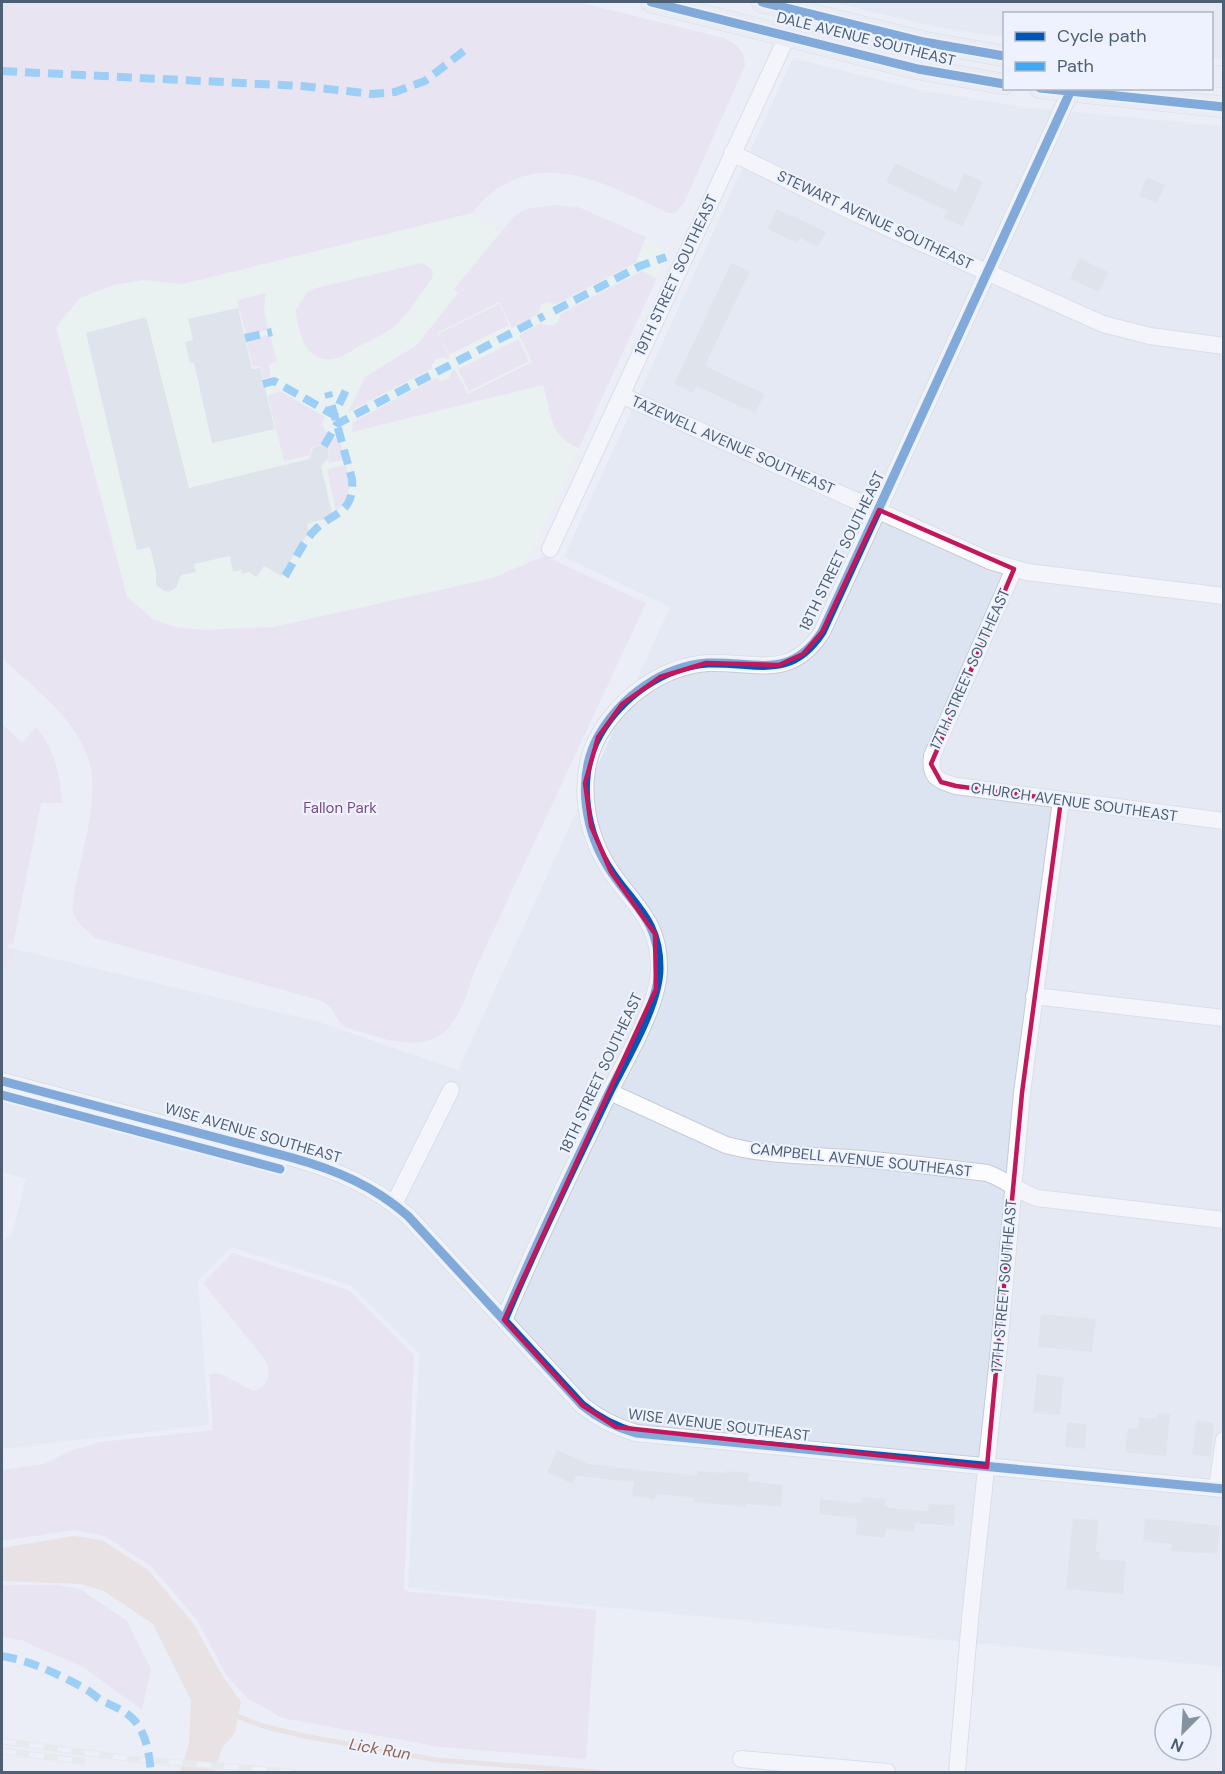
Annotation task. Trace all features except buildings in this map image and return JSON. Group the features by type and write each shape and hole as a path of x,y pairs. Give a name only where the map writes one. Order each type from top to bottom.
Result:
{"main road":[{"name":"DALE AVENUE SOUTHEAST","path":"651,2 918,69 1003,84"},
{"name":"DALE AVENUE SOUTHEAST","path":"762,2 801,6 924,42 1003,56"},
{"path":"1071,90 1223,107"}],"street":[{"name":"19TH STREET SOUTHEAST","path":"550,549 801,6"},
{"name":"18TH STREET SOUTHEAST","path":"504,1320 522,1276 640,1031 656,989 659,970 655,934 646,916 611,872 598,847 591,826 586,804 585,783 589,758 598,737 622,704 660,677 682,668 706,663 732,663 763,667 779,665 803,654 815,643 879,510 1071,90"},
{"name":"STEWART AVENUE SOUTHEAST","path":"732,153 857,214 1120,329 1150,336 1224,346"},
{"name":"TAZEWELL AVENUE SOUTHEAST","path":"621,395 990,561 1027,572 1224,596"},
{"name":"17TH STREET SOUTHEAST","path":"932,770 932,756 1014,569"},
{"name":"CHURCH AVENUE SOUTHEAST","path":"932,770 941,782 956,786 1224,821"},
{"name":"17TH STREET SOUTHEAST","path":"957,1773 1013,1185 1034,996 1060,800"},
{"path":"1034,996 1224,1018"},
{"name":"WISE AVENUE SOUTHEAST","path":"2,1081 324,1167 366,1185 408,1216 582,1405 598,1418 616,1427 636,1433 1220,1488"},
{"path":"394,1204 451,1090"},
{"name":"CAMPBELL AVENUE SOUTHEAST","path":"610,1092 726,1144 757,1152 863,1159 987,1173 1003,1178 1025,1194 1037,1198 1224,1220"},
{"path":"1220,1488 1224,1440"},
{"path":"741,1759 887,1773"}],"highlighted area":[{"path":"879,510 1014,569 931,764 941,782 1061,800 1022,1093 987,1467 616,1427 582,1405 504,1320 656,989 655,934 611,872 591,826 585,783 598,737 622,704 660,677 706,663 779,665 803,654 822,632"}],"shaded area":[{"path":"830,2 1223,2 1223,59 1213,58 1213,12 1003,12 1003,37 937,27"},
{"path":"793,58 921,90 1022,107 1223,126 1223,1667 408,1588 419,1353 352,1286 231,1247 198,1280 209,1425 2,1449 2,1242 12,1234 26,1179 2,1172 2,946 316,1021 458,1070 670,607 564,557"},
{"path":"553,205 578,207 659,244 666,257 526,564 489,579 273,627 203,630 175,627 153,619 127,597 56,327 80,298 113,285 144,280 182,284 472,213 501,233 515,215 526,209"},
{"path":"74,1536 102,1540 148,1570 193,1623 222,1675 241,1702 235,1733 222,1748 214,1772 180,1772 189,1743 191,1700 153,1624 104,1591 80,1584 2,1581 2,1548"}],"green space":[{"name":"Fallon Park","path":"2,2 578,2 724,38 733,43 744,56 745,66 684,203 675,213 667,213 617,189 591,180 566,174 541,173 517,178 494,191 472,213 182,284 144,280 113,285 80,298 56,327 127,597 153,619 175,627 203,630 273,627 489,579 545,556 646,603 475,970 460,1010 443,1033 430,1040 402,1042 387,1040 345,1027 332,1010 319,1000 95,938 74,915 73,897 87,836 91,804 92,774 89,761 83,745 64,717 2,658"},
{"path":"553,205 578,207 646,237 637,262 556,304 547,302 542,304 538,314 512,328 499,302 437,333 450,359 438,359 433,362 431,369 348,412 365,377 417,345 458,293 454,289 515,215 526,209"},
{"path":"422,263 431,269 433,274 431,280 397,324 380,336 337,358 327,359 311,353 302,338 296,310 307,292"},
{"path":"642,271 657,278 579,448 569,443 556,430 543,385 352,432 353,422 436,378 442,381 448,379 454,368 468,394 532,362 519,335 541,323 548,325 557,323 560,314"},
{"path":"266,293 264,308 268,330 246,335 237,300"},
{"path":"499,304 509,325 449,355 438,334"},
{"path":"270,335 277,362 269,364 271,377 263,379 260,366 253,367 246,340"},
{"path":"519,339 529,361 469,391 458,369"},
{"path":"280,391 325,417 322,423 327,434 321,444 311,447 310,455 284,461 268,396"},
{"path":"333,438 340,440 345,460 328,463 330,455 328,448"},
{"path":"346,465 349,478 347,496 336,512 327,469"},
{"path":"2,724 22,743 36,727 52,753 60,782 62,803 41,803 13,945 7,944 12,954 8,966 2,970"},
{"path":"233,1253 349,1290 414,1355 404,1591 596,1610 586,1759 440,1747 282,1718 247,1698 226,1675 197,1620 151,1566 104,1536 74,1530 2,1541 2,1470 44,1464 70,1451 100,1442 213,1430 209,1374 221,1374 253,1391 265,1383 268,1375 266,1361 203,1283"},
{"path":"2,1585 57,1585 80,1589 127,1621 151,1669 142,1710 83,1667 21,1640 2,1637"}],"waterway":[{"name":"Lick Run","path":"234,1715 263,1726 304,1736 437,1760 598,1772"}],"railway":[{"path":"2,1741 132,1759 293,1772"},
{"path":"2,1751 82,1761"}],"marked path":[{"path":"2,71 302,86 372,94 395,92 425,81 469,47"},
{"path":"554,311 640,266 666,257"},
{"path":"324,446 337,424 544,316"},
{"path":"245,338 272,332"},
{"path":"263,384 274,381 334,415 349,384"},
{"path":"285,576 309,537 320,525 340,512 350,500 352,479 328,392"},
{"path":"2,1656 54,1673 128,1715 134,1720 145,1738 151,1772"}],"cycle path":[{"path":"651,2 918,69 1003,84"},
{"path":"762,2 924,42 1003,56"},
{"path":"1059,90 1224,107"},
{"path":"504,1320 555,1206 648,1015 658,983 658,952 655,938 644,916 603,858 590,824 585,787 587,769 599,735 608,721 631,696 675,670 708,663 757,665 785,663 810,647 822,632 1071,90"},
{"path":"2,1081 293,1158 354,1180 382,1196 408,1216 582,1405 601,1418 628,1431 1224,1489"},
{"path":"2,1095 280,1169"}]}
